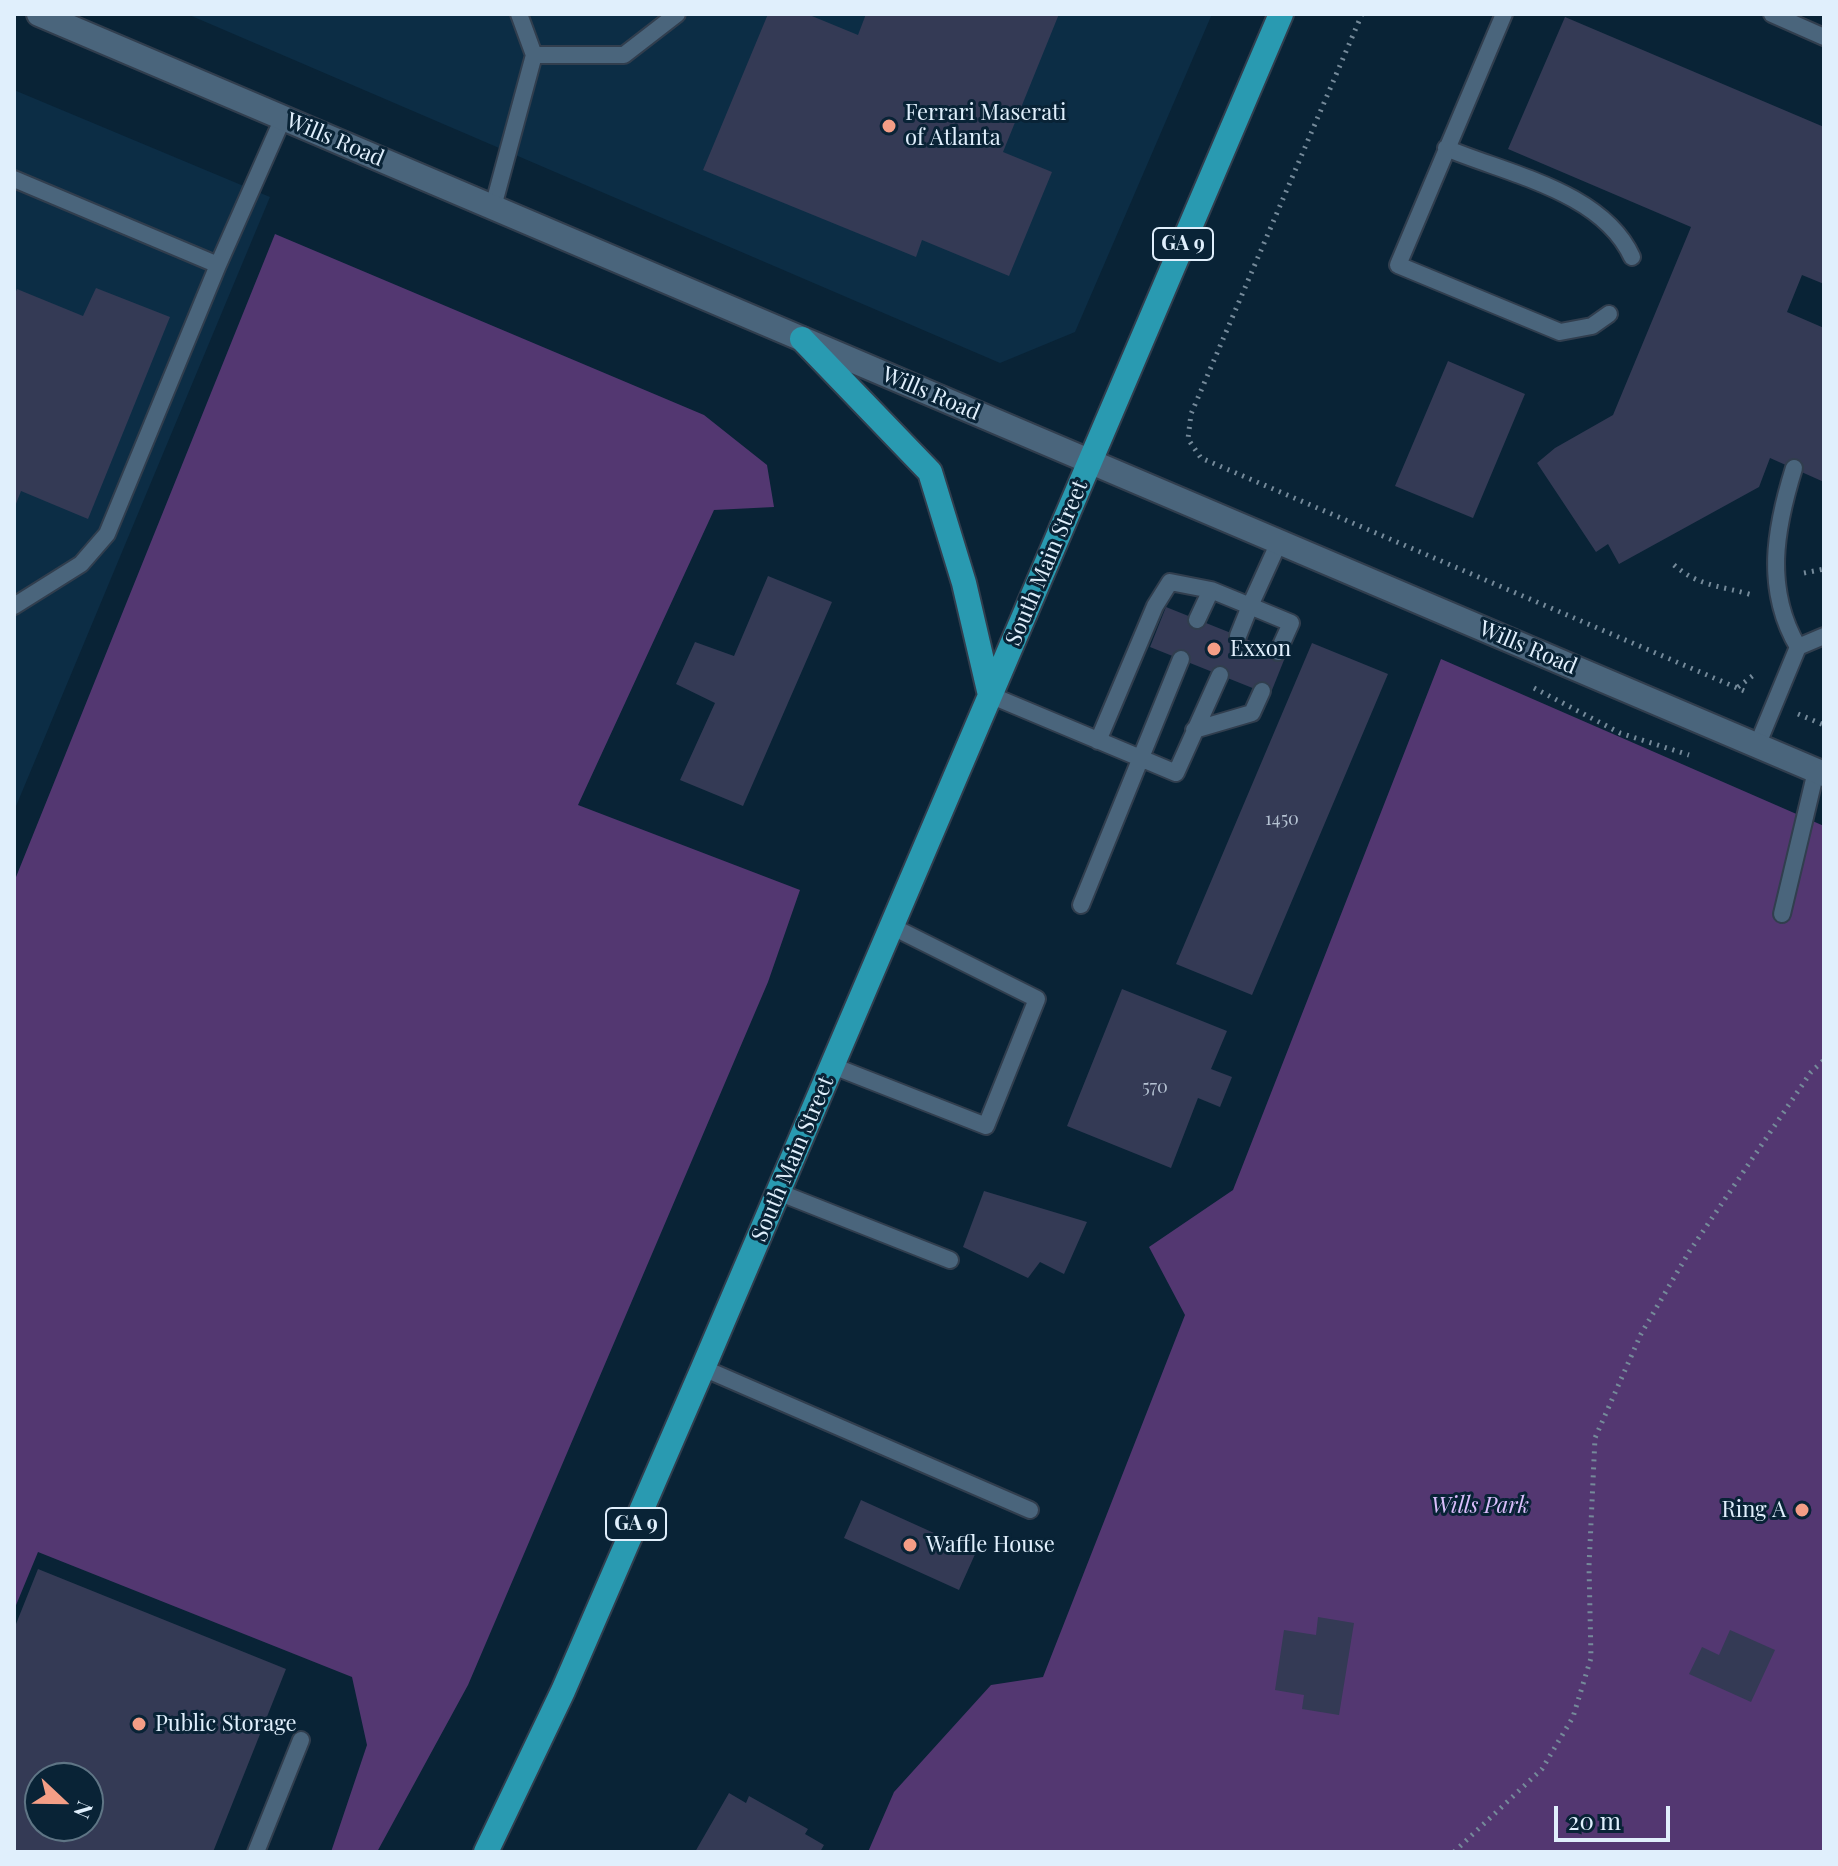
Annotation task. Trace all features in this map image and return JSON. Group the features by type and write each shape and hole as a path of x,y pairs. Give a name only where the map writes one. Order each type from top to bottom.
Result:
{"highway":[{"name":"GA 9","path":"1090,462 1281,14"},
{"path":"802,339 930,472 964,583 990,695"},
{"name":"South Main Street","path":"486,1852 563,1691 1090,462"}],"street":[{"name":"Wills Road","path":"39,14 1820,772"}],"lane":[{"path":"493,207 534,55 519,14"},
{"path":"534,55 624,55 677,14"},
{"path":"1504,14 1398,265 1560,332 1592,326 1609,314"},
{"path":"1772,14 1824,37"},
{"path":"14,606 81,564 107,534 218,265 283,118"},
{"path":"1446,148 1552,190 1600,214 1625,242 1632,257"},
{"path":"14,179 218,265"},
{"path":"1794,468 1780,512 1774,554 1784,624 1798,647"},
{"path":"1238,636 1279,542"},
{"path":"1098,741 1155,606 1170,582 1211,590 1291,623 1278,652"},
{"path":"1197,620 1211,590"},
{"path":"1757,746 1798,647 1824,636"},
{"path":"1081,905 1138,756 1181,659"},
{"path":"990,695 1176,773 1220,675"},
{"path":"1194,730 1252,713 1262,691"},
{"path":"1782,914 1820,772"},
{"path":"833,1066 986,1126 1037,999 891,926"},
{"path":"778,1192 950,1260"},
{"path":"703,1368 1030,1510"},
{"path":"256,1852 301,1740"}],"path":[{"path":"1362,14 1191,414 1188,439 1201,458 1824,725"},
{"path":"1674,565 1690,580 1706,586 1752,593 1754,604"},
{"path":"1799,574 1824,569"},
{"path":"1737,688 1757,673 1760,664"},
{"path":"1454,1852 1542,1769 1573,1717 1591,1658 1589,1566 1595,1438 1641,1334 1689,1252 1811,1072 1824,1060"}],"shaded area":[{"path":"187,14 1212,14 1075,332 1000,363"},
{"path":"14,90 270,197 14,811"}],"green space":[{"path":"275,234 704,415 767,465 774,507 714,510 578,805 800,890 768,982 468,1685 377,1852 331,1852 367,1745 352,1677 38,1552 14,1610 14,882"},
{"name":"Wills Park","path":"1441,659 1824,826 1824,1852 868,1852 894,1792 991,1685 1043,1677 1185,1315 1149,1247 1233,1190"}],"building":[{"path":"768,14 807,14 858,35 866,14 1059,14 1003,152 1052,172 1009,276 922,240 916,257 703,170"},
{"path":"1565,17 1824,127 1824,284 1802,275 1787,312 1824,328 1824,482 1770,458 1759,487 1619,564 1608,544 1596,552 1537,463 1555,448 1613,415 1691,227 1508,149"},
{"path":"96,288 170,317 88,519 21,491 14,509 14,296 17,289 83,316"},
{"path":"1448,361 1525,394 1473,518 1395,486"},
{"path":"768,576 832,602 743,806 680,780 715,703 676,684 695,642 734,656"},
{"name":"Exxon","path":"1166,607 1286,655 1270,695 1150,647"},
{"path":"1312,643 1388,674 1252,995 1176,964"},
{"path":"1122,989 1227,1031 1211,1069 1232,1077 1220,1107 1198,1098 1171,1168 1067,1126"},
{"path":"984,1191 1087,1222 1064,1274 1040,1262 1028,1278 963,1247"},
{"name":"Waffle House","path":"861,1500 976,1552 959,1590 844,1538"},
{"name":"Public Storage","path":"38,1569 286,1669 213,1852 14,1852 14,1629"},
{"path":"1318,1617 1354,1623 1339,1715 1302,1709 1304,1695 1275,1690 1284,1630 1316,1635"},
{"path":"1730,1630 1775,1650 1751,1702 1689,1674 1702,1647 1719,1655"},
{"path":"729,1793 746,1803 749,1796 808,1829 805,1834 824,1845 820,1852 695,1852"}],"place":[{"name":"Ferrari Maserati of Atlanta","path":"889,126"},
{"name":"Exxon","path":"1214,649"},
{"name":"Ring A","path":"1802,1510"},
{"name":"Waffle House","path":"910,1545"},
{"name":"Public Storage","path":"139,1724"}]}
